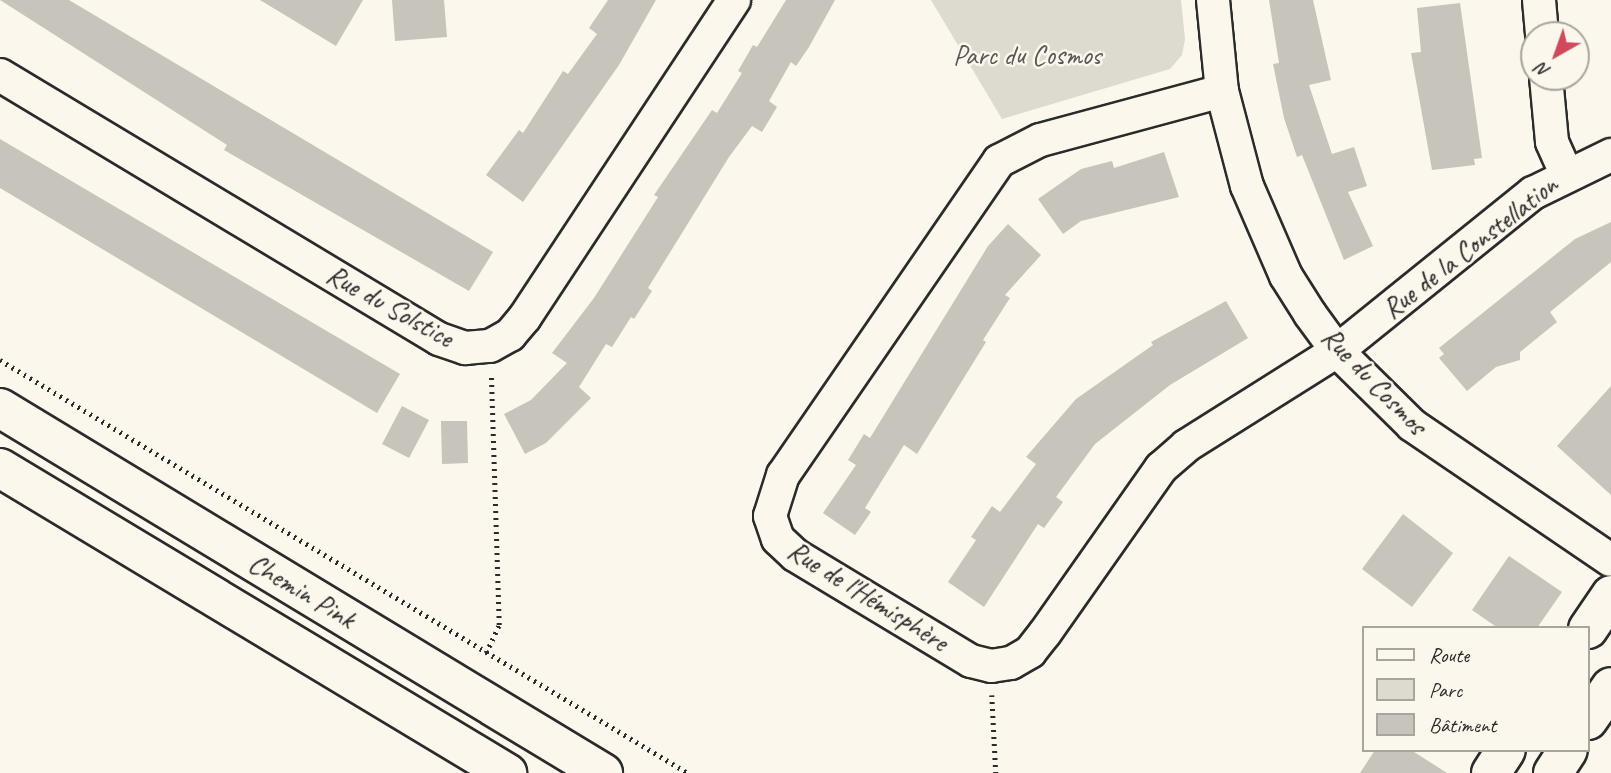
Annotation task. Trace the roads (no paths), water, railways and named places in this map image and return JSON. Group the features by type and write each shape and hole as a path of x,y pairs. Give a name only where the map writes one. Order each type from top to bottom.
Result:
{"main road":[{"name":"Chemin Pink","path":"0,408 603,773"},
{"name":"Chemin Pink","path":"0,468 507,773"},
{"path":"1590,626 1611,595"},
{"path":"1590,717 1611,687"},
{"path":"1491,773 1505,752"},
{"path":"1553,773 1567,752"}],"street":[{"name":"Rue du Solstice","path":"0,75 439,339 465,348 490,346 510,335 525,317 734,0"},
{"name":"Rue du Cosmos","path":"1213,0 1222,91 1264,229 1286,276 1337,351 1384,400 1442,449 1611,560"},
{"path":"1539,0 1541,21"},
{"name":"Rue de l'Hémisphère","path":"1222,91 1040,140 999,161 774,495 770,516 778,538 795,555 971,661 991,666 1011,663 1030,652 1161,468 1186,446 1337,351"},
{"path":"1547,91 1552,142 1566,173"},
{"name":"Rue de la Constellation","path":"1337,351 1511,210 1566,173 1611,155"}],"park label":[{"name":"Parc du Cosmos","path":"1027,55"}]}
